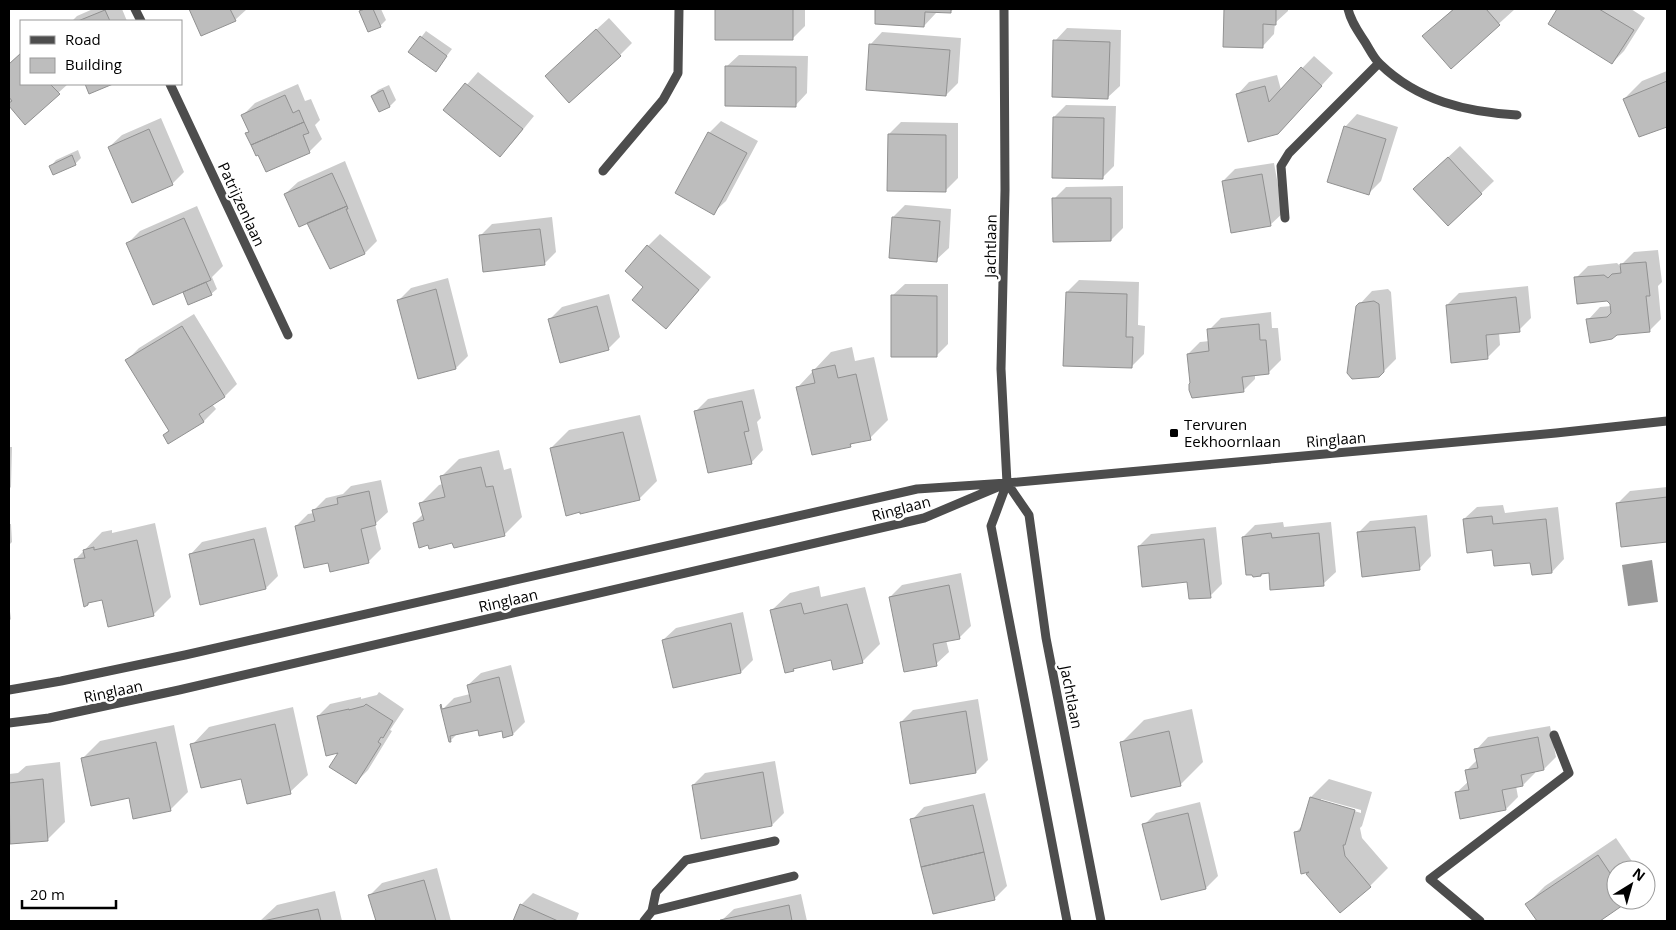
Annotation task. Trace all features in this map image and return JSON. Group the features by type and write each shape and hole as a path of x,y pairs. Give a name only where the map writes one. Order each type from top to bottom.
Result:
{"street":[{"path":"603,170 663,100 678,73 679,9"},
{"name":"Jachtlaan","path":"1004,9 1004,190 1001,369 1007,484 992,526 1067,921"},
{"path":"1348,9 1351,22 1379,64 1401,82 1429,97 1461,108 1486,113 1517,115"},
{"path":"1285,218 1281,166 1289,152 1379,64"},
{"name":"Patrijzenlaan","path":"170,85 288,335"},
{"name":"Ringlaan","path":"9,690 185,655 917,489 1007,484 1667,421"},
{"name":"Jachtlaan","path":"1007,484 1029,515 1046,638 1101,921"},
{"name":"Ringlaan","path":"9,723 49,718 179,690 924,518 1007,484"},
{"path":"1480,921 1430,879 1569,773 1554,735"},
{"path":"644,921 652,911 656,892 686,860 775,841"},
{"path":"652,911 794,876"}],"shaded area":[{"path":"1652,560 1658,602 1628,606 1622,565"}],"building":[{"path":"189,9 230,9 236,21 201,36"},
{"path":"373,9 381,27 368,32 359,11"},
{"path":"715,9 793,9 793,40 715,40"},
{"path":"875,9 951,9 951,13 925,12 924,27 875,24"},
{"path":"1224,9 1276,9 1276,25 1263,24 1263,48 1223,47"},
{"path":"1454,9 1486,9 1500,25 1451,69 1422,36"},
{"path":"1557,9 1599,9 1634,30 1612,64 1548,24"},
{"path":"105,10 110,20 80,20"},
{"path":"596,29 621,56 569,103 545,76"},
{"path":"420,36 447,56 436,72 408,52"},
{"path":"1053,40 1110,42 1108,99 1052,97"},
{"path":"869,44 950,50 946,96 866,90"},
{"path":"20,54 20,85 51,85 60,94 25,125 9,106 9,103 12,101 9,97 9,64"},
{"path":"725,66 796,67 796,107 725,106"},
{"path":"1301,67 1322,86 1278,134 1248,142 1236,94 1265,86 1269,102"},
{"path":"1667,81 1667,127 1639,137 1623,99"},
{"path":"465,83 523,129 500,157 443,110"},
{"path":"85,85 111,85 89,94"},
{"path":"383,90 390,107 379,112 371,96"},
{"path":"285,95 293,113 299,110 304,122 251,145 245,133 249,132 241,115"},
{"path":"1053,117 1104,118 1103,179 1052,178"},
{"path":"304,122 309,133 303,135 310,153 266,172 251,145"},
{"path":"1344,126 1386,139 1369,195 1327,182"},
{"path":"149,129 173,185 132,203 108,147"},
{"path":"708,132 747,153 714,215 675,193"},
{"path":"888,134 946,135 946,192 887,191"},
{"path":"72,155 76,165 53,175 49,166"},
{"path":"1448,157 1482,194 1448,226 1413,189"},
{"path":"332,173 347,206 299,227 284,194"},
{"path":"1262,174 1271,226 1231,233 1222,181"},
{"path":"1052,198 1111,198 1111,241 1053,242"},
{"path":"347,206 348,209 346,209 365,254 330,269 307,223"},
{"path":"892,217 940,221 937,262 889,258"},
{"path":"184,218 211,280 153,305 126,243"},
{"path":"540,229 545,265 483,272 479,235"},
{"path":"647,245 699,290 666,329 632,300 643,287 625,271"},
{"path":"1646,262 1650,296 1646,296 1650,332 1617,335 1612,339 1590,343 1586,319 1607,317 1611,313 1610,304 1607,301 1577,304 1574,277 1604,275 1608,278 1612,274 1621,273 1620,264"},
{"path":"206,282 212,295 188,305 183,292"},
{"path":"436,289 456,369 418,379 397,300"},
{"path":"1066,292 1127,294 1126,337 1133,337 1132,368 1063,366"},
{"path":"891,295 937,296 937,357 891,357"},
{"path":"1516,297 1520,332 1486,335 1488,359 1451,363 1446,305"},
{"path":"1374,301 1379,304 1384,372 1379,377 1352,379 1347,373 1356,306 1359,303"},
{"path":"597,306 609,350 560,363 548,319"},
{"path":"1259,324 1260,340 1266,340 1269,374 1242,377 1244,392 1192,398 1189,390 1187,354 1209,351 1207,329"},
{"path":"182,326 225,397 199,414 204,422 168,444 163,435 169,431 125,360"},
{"path":"835,365 838,378 856,374 871,440 850,444 851,447 812,455 796,387 815,383 812,370"},
{"path":"742,401 749,431 744,432 752,464 708,473 694,411"},
{"path":"623,432 640,500 566,516 550,448"},
{"path":"481,467 486,487 493,486 505,536 454,548 452,543 429,549 428,545 419,548 413,523 424,520 419,503 445,497 440,476"},
{"path":"369,491 376,525 361,529 369,563 330,572 328,563 304,568 295,526 315,521 312,510 338,504 337,498"},
{"path":"1667,497 1667,542 1621,547 1616,503"},
{"path":"1492,516 1493,524 1546,519 1552,573 1532,575 1530,563 1494,566 1492,550 1467,553 1463,519"},
{"path":"1415,527 1420,570 1362,577 1357,532"},
{"path":"1271,533 1272,538 1319,533 1324,586 1270,590 1269,573 1253,577 1252,575 1246,575 1242,537"},
{"path":"254,539 266,589 200,605 189,554"},
{"path":"1204,539 1211,598 1189,599 1187,582 1142,587 1138,546"},
{"path":"137,540 154,616 108,627 102,600 88,603 84,607 74,559 85,558 83,550 94,547 94,550"},
{"path":"949,585 960,639 933,644 937,666 904,672 889,597"},
{"path":"801,603 804,614 847,604 863,663 833,670 831,660 793,669 794,671 785,673 770,610"},
{"path":"731,623 741,673 673,688 662,640"},
{"path":"499,677 513,735 503,738 502,731 479,736 478,730 450,736 451,742 449,742 440,705 442,709 471,702 467,685"},
{"path":"366,704 393,721 383,738 381,737 378,742 381,744 356,784 329,767 338,753 326,756 317,716 349,710"},
{"path":"966,711 976,773 910,784 900,722"},
{"path":"275,724 291,794 247,804 241,779 201,788 190,744"},
{"path":"1169,731 1181,786 1131,797 1120,742"},
{"path":"1538,737 1544,770 1521,775 1523,786 1502,790 1506,810 1460,819 1455,792 1469,790 1465,770 1478,768 1474,749"},
{"path":"156,742 171,811 133,819 129,798 91,806 81,758"},
{"path":"763,772 772,826 701,839 692,785"},
{"path":"43,779 48,841 10,844 9,783"},
{"path":"1310,797 1355,810 1345,845 1343,845 1345,856 1371,887 1340,913 1306,874 1309,872 1301,874 1294,832 1300,831"},
{"path":"973,805 984,852 921,867 910,819"},
{"path":"1188,813 1206,889 1161,900 1142,824"},
{"path":"984,852 995,900 933,914 921,867"},
{"path":"1598,855 1606,867 1606,910 1616,910 1600,921 1537,921 1525,904"},
{"path":"424,880 436,921 376,921 368,895"},
{"path":"520,904 558,921 513,921"},
{"path":"789,905 792,921 720,921 720,920"},
{"path":"318,909 321,921 263,921"}],"place":[{"name":"Tervuren Eekhoornlaan","path":"1174,433"}]}
